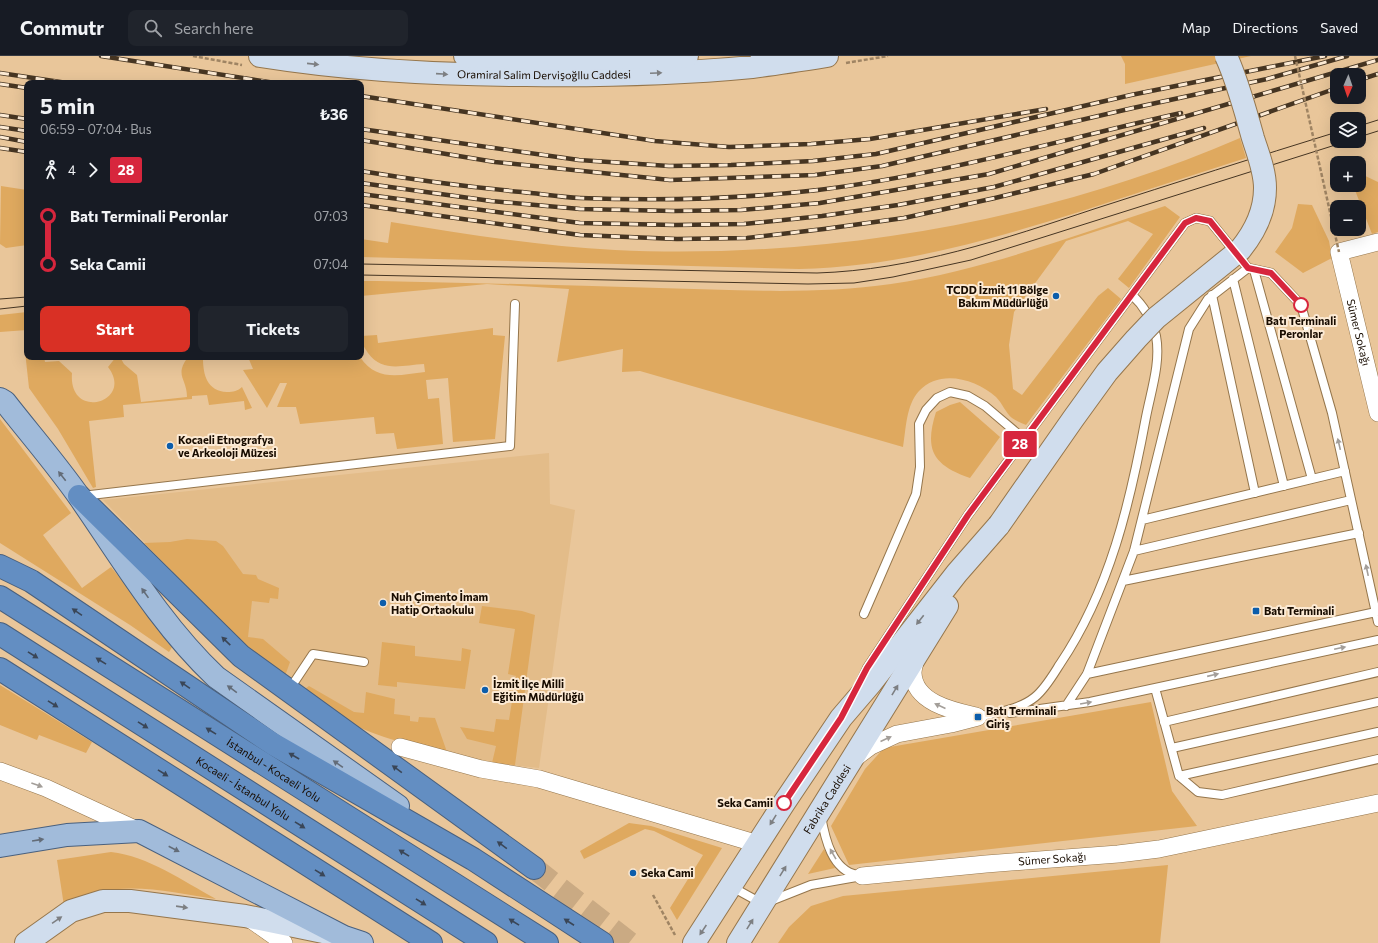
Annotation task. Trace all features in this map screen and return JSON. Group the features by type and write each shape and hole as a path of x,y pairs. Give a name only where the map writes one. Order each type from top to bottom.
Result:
{"highway":[{"path":"79,496 241,656 534,868"},
{"path":"0,566 31,581 273,744 473,859 594,940"},
{"name":"İstanbul - Kocaeli Yolu","path":"0,598 547,943"},
{"name":"Kocaeli - İstanbul Yolu","path":"0,634 486,943"},
{"path":"0,670 431,943"}],"main road":[{"name":"Oramiral Salim Dervişoğllu Caddesi","path":"260,56 310,64 456,75 578,75 692,61"},
{"name":"Oramiral Salim Dervişoğllu Caddesi","path":"465,56 581,59 622,57 754,66 827,56"},
{"path":"686,942 731,887 841,718 871,683 957,573 998,525 1107,372 1156,318 1240,250 1249,239 1257,223 1265,189 1264,173 1241,96 1226,56"},
{"path":"0,399 79,496 171,630 192,655 216,678 473,859"},
{"name":"Fabrika Caddesi","path":"738,943 998,525"},
{"path":"0,846 67,835 139,831 353,940"},
{"path":"26,943 71,911 103,901 130,901 245,916 290,924 353,940"}],"street":[{"path":"1338,252 1378,242"},
{"name":"Sümer Sokağı","path":"1338,252 1378,413"},
{"path":"916,655 913,674 916,686 924,694 935,704 978,717"},
{"path":"853,760 871,746 897,734 951,724 978,717"},
{"path":"400,747 481,769 539,779 758,844"},
{"path":"0,771 46,788 139,831"},
{"name":"Sümer Sokağı","path":"862,876 1152,850 1378,803"},
{"path":"245,916 284,943"}],"lane":[{"path":"841,718 867,668 963,521 1185,223 1196,218 1210,221 1251,269 1312,479"},
{"path":"1066,706 1087,674 1134,551 1190,329 1212,295 1251,269 1271,273 1301,305 1332,413 1378,622"},
{"path":"1234,279 1284,486"},
{"path":"978,717 1019,706 1035,697 1048,683 1074,642 1100,592 1111,563 1142,440 1156,361 1156,335 1140,302 1132,295"},
{"path":"1212,295 1255,492"},
{"path":"79,496 510,446 515,304"},
{"path":"864,614 916,494 920,467 919,424 926,410 937,398 950,392 968,396 985,406 1024,439"},
{"path":"1142,520 1345,471"},
{"path":"1134,551 1351,500"},
{"path":"1122,581 1358,533"},
{"path":"1087,674 1376,612"},
{"path":"978,717 1066,706 1378,640"},
{"path":"289,690 313,654 364,662"},
{"path":"1164,722 1378,672"},
{"path":"1155,688 1179,776 1198,792 1222,795 1378,759"},
{"path":"1172,748 1378,702"},
{"path":"1179,776 1378,732"},
{"path":"820,812 828,846 840,867 848,873 862,876"},
{"name":"Sümer Sokağı","path":"763,904 793,893 811,884 862,876"},
{"path":"731,887 763,904"}],"path":[{"path":"1295,56 1338,252"},
{"path":"653,895 686,942"}],"shaded area":[{"path":"1121,56 1251,56 1125,84 1125,64"},
{"path":"1240,138 1246,158 1010,233 941,251 871,263 799,269 364,257 364,239 388,243 391,222 531,243 615,250 694,251 774,248 854,241 934,229 1013,213 1091,192 1167,167"},
{"path":"1366,176 1378,182 1378,232 1372,234 1366,219 1366,200 1359,200 1356,192 1366,192"},
{"path":"1,186 24,190 24,245 6,248 0,244"},
{"path":"1298,204 1312,205 1329,241 1332,258 1303,273 1275,252 1292,228"},
{"path":"1165,206 1180,217 1129,288 1118,279 1153,234 1128,221 1066,241 1014,312 1009,345 1013,389 1022,395 1098,296 1108,288 1121,299 1026,425 1012,418 996,397 987,390 968,381 947,378 927,384 919,391 911,403 907,418 903,447 640,371 622,372 623,349 557,362 569,289 487,284 364,296 364,281 519,284 746,291 834,290 891,284 926,278 995,261 1064,240"},
{"path":"24,312 24,330 0,332 0,315"},
{"path":"493,328 493,335 505,336 495,439 453,442 448,378 426,380 428,399 439,398 443,444 397,449 394,433 376,434 374,417 300,424 296,407 277,407 287,383 280,383 267,408 243,370 253,369 249,360 363,360 367,365 381,374 397,375 425,372 424,364 387,366 380,363 368,353 364,347 364,336 377,335 378,343"},
{"path":"26,360 45,360 45,362 59,361 72,373 74,388 80,398 89,402 99,402 107,397 113,390 114,379 108,367 114,360 122,360 124,364 137,375 141,402 187,397 182,377 184,363 186,360 203,360 205,376 215,389 231,392 242,387 252,408 245,410 244,401 209,405 207,395 192,396 192,399 123,405 124,417 89,421 96,487 93,488 58,429 29,388"},
{"path":"960,402 1000,437 970,478 947,468 935,454 932,446 932,425 936,412"},
{"path":"0,419 71,513 43,535 82,588 111,567 174,644 169,652 130,625 0,543"},
{"name":"Nuh Çimento İmam Hatip Ortaokulu","path":"549,453 550,504 575,510 539,768 492,763 418,746 361,728 250,650 103,500"},
{"path":"187,539 216,541 223,546 243,574 256,575 258,579 279,588 278,599 270,598 269,603 252,601 248,637 263,639 290,662 285,676 250,650 144,543 170,542"},
{"path":"482,606 522,611 535,615 515,765 492,763 496,746 467,739 460,727 494,732 496,719 509,720 516,676 508,674 515,629 479,623"},
{"path":"382,642 415,646 415,656 461,661 462,648 471,650 465,689 397,682 397,687 378,685"},
{"path":"0,685 92,742 86,753 39,735 37,740 0,725"},
{"path":"309,686 354,712 364,713 366,692 395,699 394,714 410,716 410,721 418,722 419,717 435,718 447,752 390,739 350,723 328,710 302,691"},
{"path":"1151,702 1172,791 1197,826 849,865 831,826 865,769 884,748"},
{"path":"629,823 651,826 722,848 677,920 670,908 703,855 654,831 645,829 584,859 580,851"},
{"path":"824,849 835,868 808,874"},
{"path":"111,852 125,854 152,864 216,899 160,890 118,889 95,894 64,906 57,860"},
{"path":"1168,865 1160,943 778,943 789,927 811,906 843,896"}],"tunnel":[{"path":"534,868 630,943"}],"tram line":[{"path":"1366,124 1378,120"},
{"path":"1366,135 1378,131"},
{"path":"364,264 817,273 853,271 923,259 992,242 1330,134"},
{"path":"364,275 808,284 854,283 893,277 971,260 1330,147"},
{"path":"0,299 24,297"},
{"path":"0,309 24,306"}],"railway":[{"path":"101,56 256,80"},
{"path":"364,129 579,160 669,166 813,161 876,154 1131,95 1325,56"},
{"path":"364,140 495,162 670,180 815,175 882,166 1133,108 1267,79 1347,56"},
{"path":"364,183 491,201 580,209 674,211 741,210 820,203 989,174 1378,60"},
{"path":"0,73 47,80"},
{"path":"1366,78 1378,74"},
{"path":"0,84 24,88"},
{"path":"364,205 580,235 677,239 747,238 824,229 904,218 1094,174 1330,90"},
{"path":"364,96 655,141 729,147 811,144 870,139 1046,109"},
{"path":"364,171 462,186 580,198 669,199 789,193 864,183 955,166 1181,113"},
{"path":"0,115 24,119"},
{"path":"0,127 24,131"},
{"path":"364,194 580,223 675,225 744,224 822,216 898,205 994,187 1204,128"},
{"path":"0,137 24,141"},
{"path":"0,148 24,152"}],"bus line":[{"name":"28","path":"784,803 841,718 867,668 968,515 1185,223 1196,218 1210,221 1248,268 1271,273 1301,305"}],"place":[{"name":"TCDD İzmit 11 Bölge Bakım Müdürlüğü","path":"1056,296"},
{"name":"Batı Terminali Peronlar","path":"1301,305"},
{"name":"Kocaeli Etnografya ve Arkeoloji Müzesi","path":"170,446"},
{"name":"Nuh Çimento İmam Hatip Ortaokulu","path":"383,603"},
{"name":"Batı Terminali","path":"1256,611"},
{"name":"İzmit İlçe Milli Eğitim Müdürlüğü","path":"485,690"},
{"name":"Batı Terminali Giriş","path":"978,717"},
{"name":"Seka Camii","path":"784,803"},
{"name":"Seka Cami","path":"633,873"}]}
